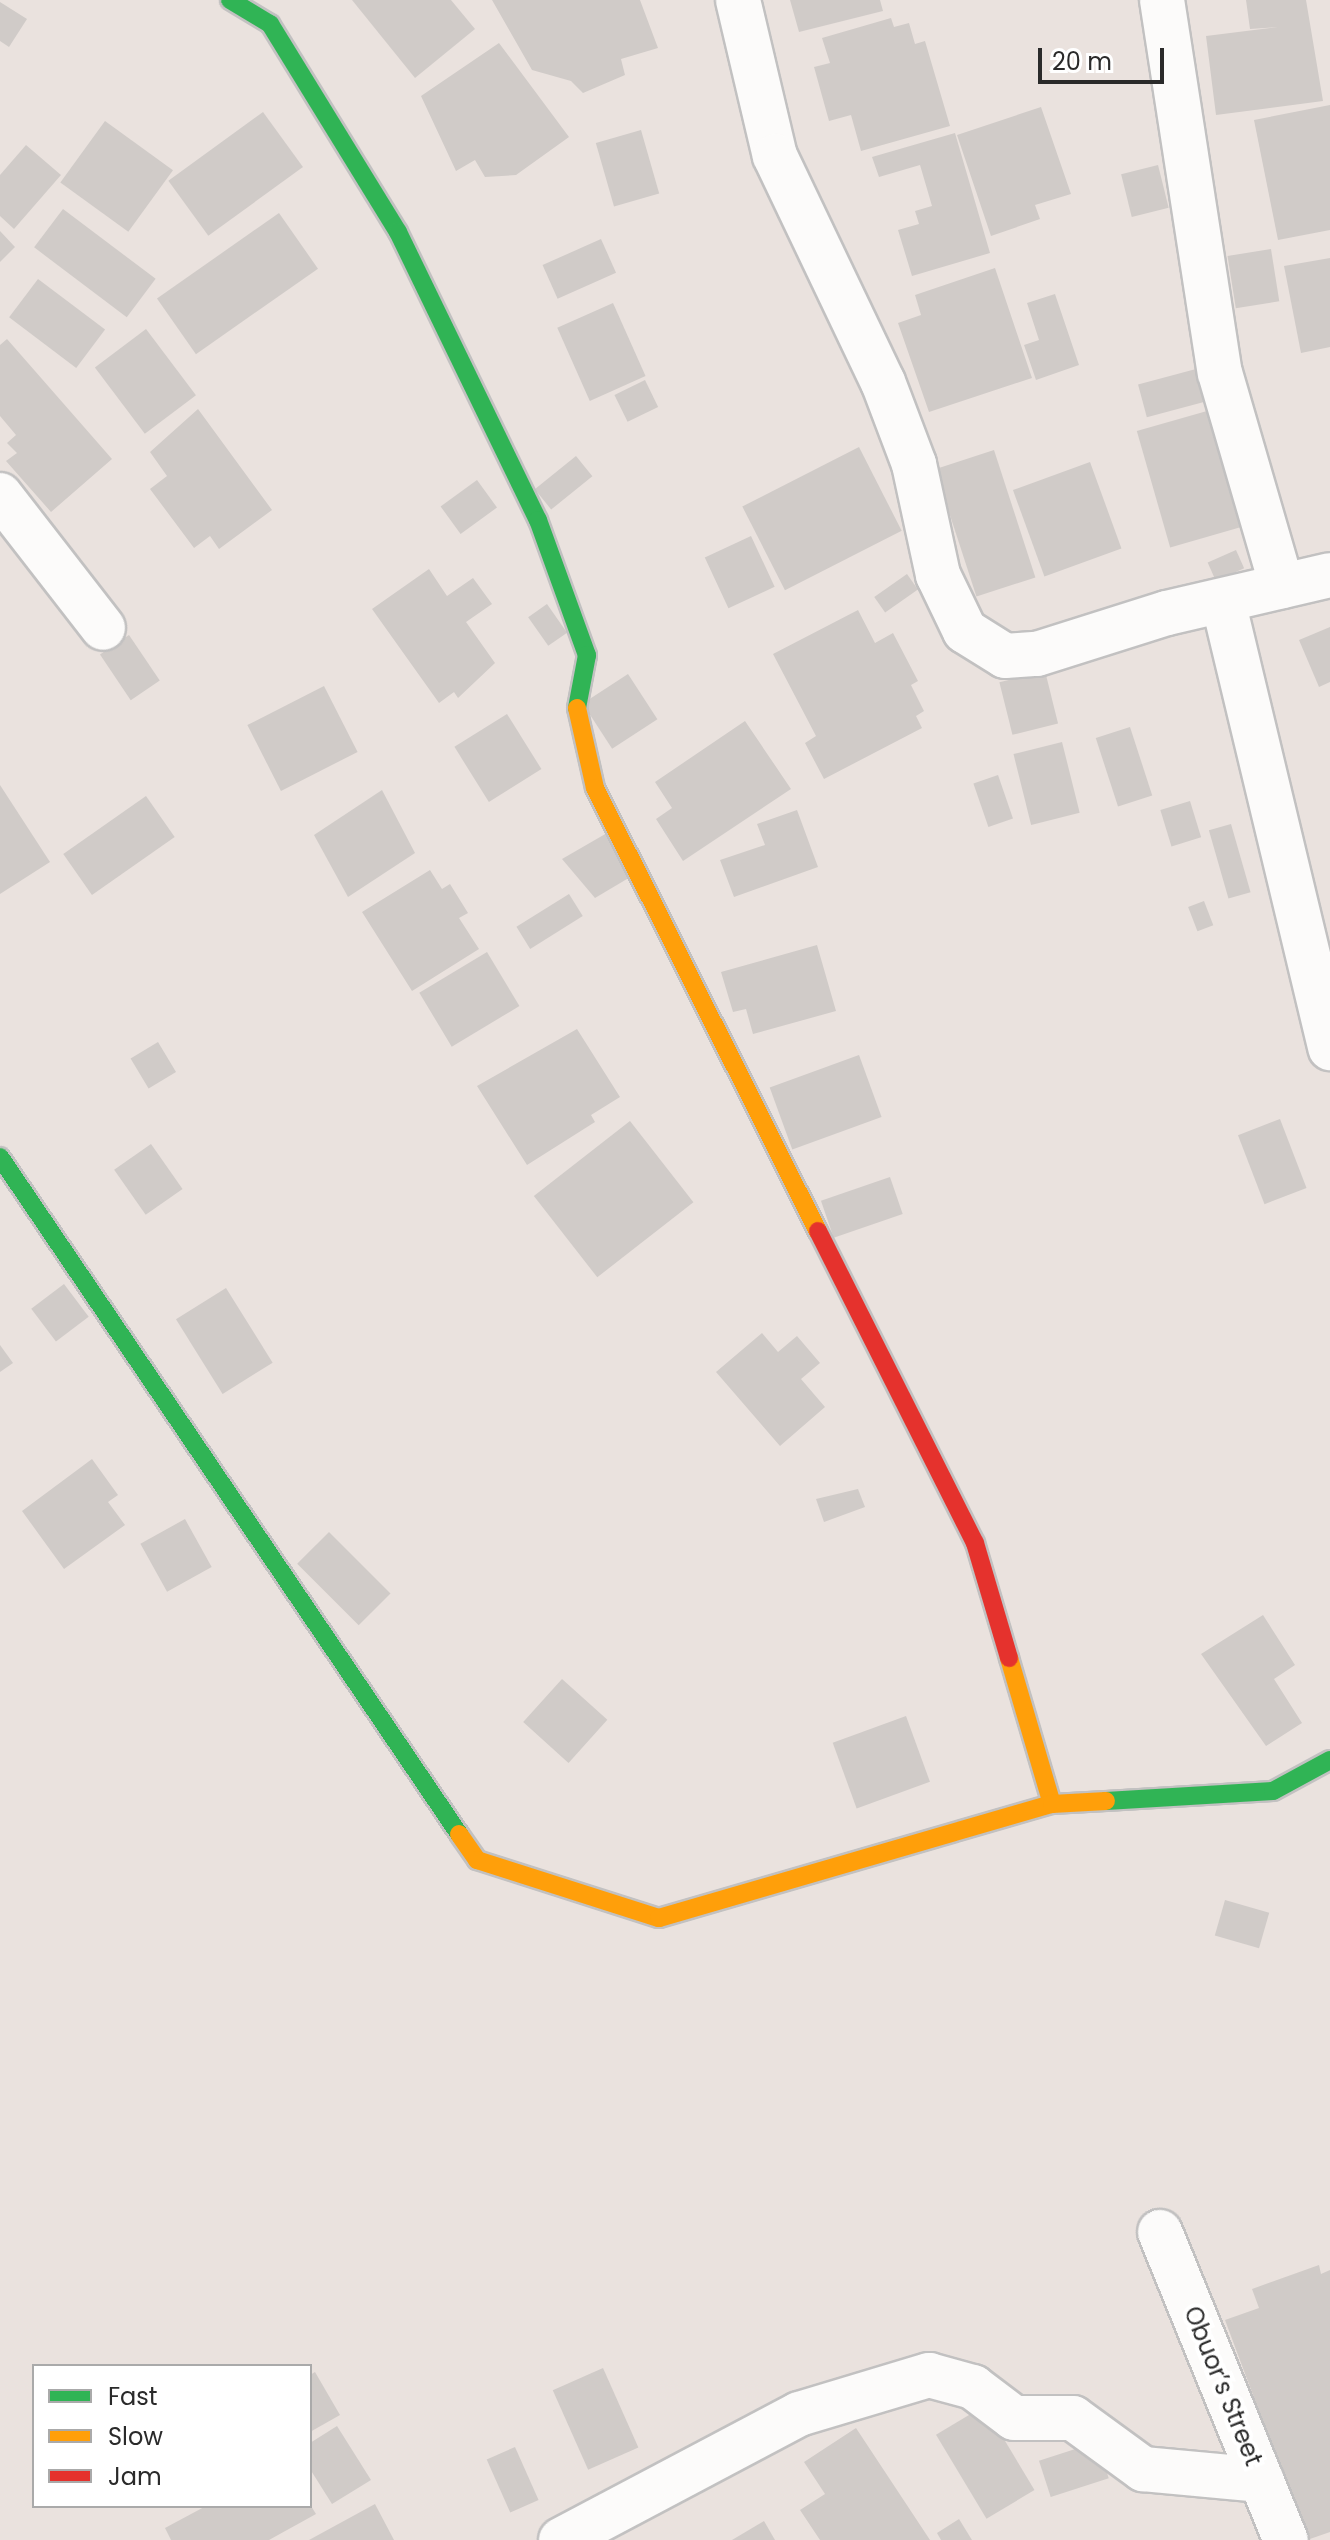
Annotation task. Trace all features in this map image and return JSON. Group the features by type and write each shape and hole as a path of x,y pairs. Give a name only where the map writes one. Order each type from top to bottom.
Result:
{"street":[{"path":"230,0 270,24 398,232 538,520 587,655 575,718 595,788 975,1543 1052,1804"},
{"path":"738,0 775,156 883,382 914,464 938,575 965,631 1005,656 1037,654 1223,601 1330,575"},
{"path":"1162,0 1220,373 1282,586"},
{"path":"0,495 103,628"},
{"path":"1223,601 1330,1048"},
{"path":"0,1157 477,1860 659,1918 1052,1804 1273,1791 1330,1760"},
{"name":"Obuor’s Street","path":"1160,2232 1286,2540"},
{"path":"561,2540 622,2527 799,2414 929,2375 973,2387 1014,2418 1073,2418 1143,2469 1261,2480"}],"building":[{"path":"352,0 451,0 475,29 415,78"},
{"path":"492,0 640,0 658,48 621,59 625,75 583,93 571,81 532,70"},
{"path":"790,0 880,0 883,11 799,32"},
{"path":"1246,0 1306,0 1323,101 1216,115 1206,36 1278,27 1250,29"},
{"path":"0,2 27,19 9,47 0,41"},
{"path":"891,18 894,27 909,23 915,44 925,41 950,126 861,151 851,115 829,121 814,67 830,63 822,38"},
{"path":"499,43 569,137 516,175 485,177 475,160 456,171 421,96"},
{"path":"1330,105 1330,230 1278,240 1254,120"},
{"path":"1041,107 1071,194 1035,205 1040,219 991,236 957,135"},
{"path":"263,112 303,167 208,236 168,181"},
{"path":"105,121 173,170 128,232 60,182"},
{"path":"641,130 659,193 614,206 596,143"},
{"path":"955,133 990,253 912,276 898,230 919,224 915,211 932,206 920,165 879,177 872,157"},
{"path":"26,145 61,175 14,229 0,216 0,175"},
{"path":"1158,165 1169,208 1132,217 1121,174"},
{"path":"63,209 156,279 127,317 34,247"},
{"path":"279,213 318,269 196,354 157,298"},
{"path":"0,231 15,247 0,262"},
{"path":"601,239 616,273 558,299 543,265"},
{"path":"1271,249 1279,301 1236,308 1228,256"},
{"path":"1330,258 1330,347 1301,353 1284,266"},
{"path":"995,268 1032,378 929,412 898,323 921,315 915,295"},
{"path":"38,279 105,330 76,368 9,317"},
{"path":"1055,294 1079,365 1036,380 1024,345 1039,340 1027,303"},
{"path":"613,303 646,376 590,401 557,328"},
{"path":"146,329 196,395 145,434 95,368"},
{"path":"7,339 112,459 51,512 6,461 17,453 7,443 16,435 0,416 0,345"},
{"path":"1196,369 1205,402 1147,417 1138,385"},
{"path":"645,380 658,407 628,422 614,395"},
{"path":"198,409 272,510 219,549 210,536 194,548 150,489 167,476 150,452"},
{"path":"1207,411 1240,527 1170,547 1137,431"},
{"path":"859,447 902,531 785,590 742,506"},
{"path":"994,450 1035,577 976,597 935,469"},
{"path":"576,456 592,476 551,510 535,489"},
{"path":"1090,462 1121,548 1044,576 1013,490"},
{"path":"477,480 497,508 461,534 441,506"},
{"path":"751,536 775,587 728,608 705,558"},
{"path":"1236,550 1244,568 1216,581 1208,563"},
{"path":"429,569 447,596 473,578 492,604 466,622 495,663 458,698 454,692 439,703 372,609"},
{"path":"907,574 918,590 885,613 874,597"},
{"path":"547,604 567,633 548,646 528,617"},
{"path":"858,610 875,643 893,633 918,681 911,685 924,711 916,716 922,728 824,779 805,743 816,736 773,654"},
{"path":"1330,627 1330,682 1319,687 1299,640"},
{"path":"129,635 160,681 131,700 100,655"},
{"path":"1045,671 1058,723 1012,735 999,682"},
{"path":"628,674 657,719 612,749 583,703"},
{"path":"324,686 358,752 281,791 247,725"},
{"path":"507,714 541,769 489,802 454,747"},
{"path":"745,721 791,789 683,861 656,819 672,808 655,782"},
{"path":"1130,727 1152,795 1118,807 1096,738"},
{"path":"1062,742 1080,813 1031,825 1013,754"},
{"path":"998,775 1013,818 988,827 973,783"},
{"path":"0,785 50,862 0,894"},
{"path":"382,790 415,853 348,897 314,835"},
{"path":"146,796 175,837 92,895 63,854"},
{"path":"1190,801 1201,837 1171,846 1160,810"},
{"path":"797,810 818,867 734,897 720,860 765,845 757,824"},
{"path":"1231,824 1251,892 1228,899 1209,830"},
{"path":"607,833 632,876 595,898 562,859"},
{"path":"430,870 442,889 450,884 468,913 459,918 479,949 412,991 362,912"},
{"path":"569,894 583,916 530,949 516,927"},
{"path":"1204,901 1213,925 1197,931 1188,907"},
{"path":"817,945 836,1011 753,1034 746,1009 733,1012 721,972"},
{"path":"487,952 519,1006 452,1047 419,993"},
{"path":"577,1029 620,1097 591,1115 595,1122 527,1165 477,1086"},
{"path":"158,1042 176,1072 149,1088 131,1058"},
{"path":"859,1055 882,1117 792,1150 770,1087"},
{"path":"1280,1119 1307,1188 1265,1204 1238,1135"},
{"path":"630,1121 693,1202 597,1277 534,1196"},
{"path":"151,1144 183,1189 146,1215 114,1170"},
{"path":"890,1177 903,1214 834,1238 821,1201"},
{"path":"64,1284 89,1317 56,1341 31,1309"},
{"path":"226,1288 273,1363 223,1394 176,1319"},
{"path":"762,1333 778,1352 797,1336 820,1363 801,1379 825,1407 780,1446 716,1372"},
{"path":"0,1345 13,1363 0,1372"},
{"path":"92,1459 118,1495 108,1502 125,1525 64,1569 22,1511"},
{"path":"858,1489 865,1507 824,1522 816,1499"},
{"path":"185,1519 212,1567 167,1592 140,1544"},
{"path":"329,1532 391,1594 359,1625 297,1564"},
{"path":"1263,1615 1295,1665 1274,1679 1302,1723 1266,1746 1201,1654"},
{"path":"562,1679 607,1720 569,1763 523,1722"},
{"path":"906,1716 930,1782 857,1808 833,1743"},
{"path":"1225,1900 1269,1913 1259,1948 1215,1936"},
{"path":"1319,2265 1321,2274 1330,2270 1330,2532 1307,2540 1225,2320 1259,2308 1252,2289"},
{"path":"603,2368 638,2447 588,2470 553,2390"},
{"path":"315,2372 340,2415 312,2431 312,2374"},
{"path":"984,2406 1034,2490 986,2519 936,2435"},
{"path":"337,2426 371,2480 332,2504 312,2472 312,2442"},
{"path":"856,2428 930,2540 820,2540 800,2510 825,2494 804,2462"},
{"path":"1097,2442 1109,2478 1051,2497 1039,2461"},
{"path":"515,2447 539,2500 510,2513 487,2460"},
{"path":"375,2504 394,2540 309,2540"},
{"path":"202,2508 312,2508 316,2514 269,2540 171,2540 165,2528"},
{"path":"959,2519 972,2540 941,2540 937,2533"},
{"path":"764,2521 775,2540 732,2540"}],"traffic: fast":[{"path":"230,0 270,24 398,232 538,520 587,655 577,708"},
{"path":"0,1157 459,1834"},
{"path":"1106,1801 1273,1791 1330,1760"}],"traffic: slow":[{"path":"577,708 595,788 818,1231"},
{"path":"1009,1658 1052,1804"},
{"path":"459,1834 477,1860 659,1918 1052,1804 1106,1801"}],"traffic: jam":[{"path":"818,1231 975,1543 1009,1658"}]}
